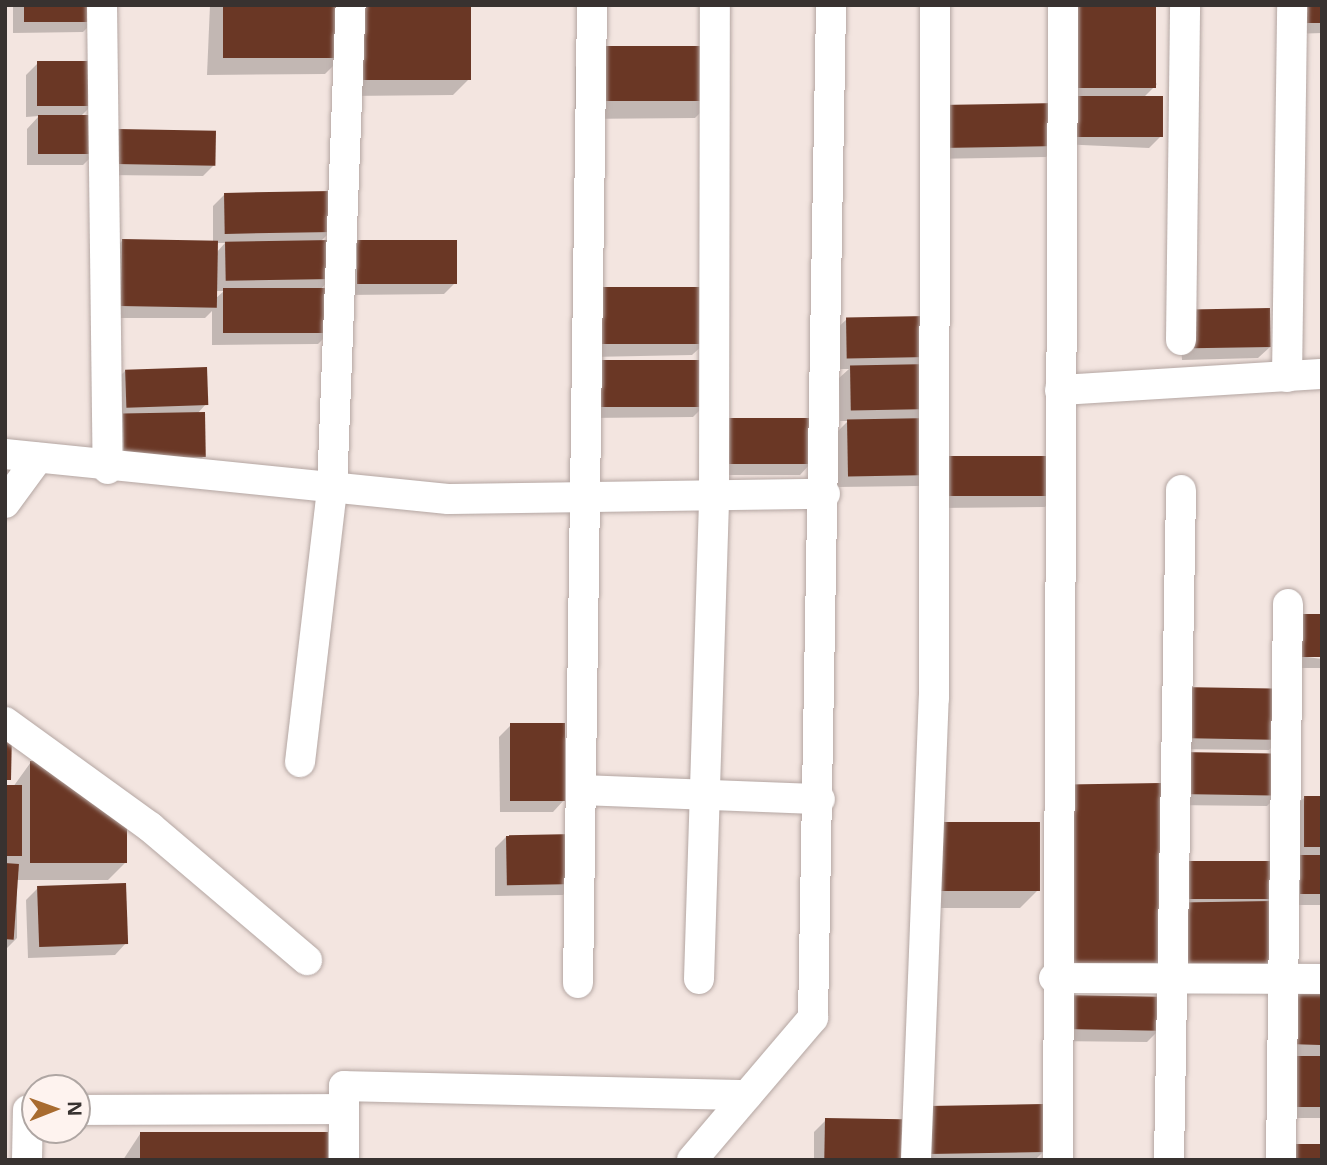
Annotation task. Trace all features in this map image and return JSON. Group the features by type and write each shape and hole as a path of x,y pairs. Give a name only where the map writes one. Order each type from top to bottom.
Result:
{"street":[{"path":"102,5 108,469"},
{"path":"300,762 332,490 351,5"},
{"path":"578,983 583,790 592,5"},
{"path":"699,979 714,495 715,5"},
{"path":"692,1160 813,1018 820,799 831,5"},
{"path":"916,1160 934,699 935,5"},
{"path":"1058,1160 1055,978 1063,5"},
{"path":"1181,341 1185,5"},
{"path":"1287,377 1292,5"},
{"path":"1060,390 1322,374"},
{"path":"5,454 108,469 332,490 586,499 825,494"},
{"path":"5,503 38,458"},
{"path":"1169,1160 1170,979 1181,490"},
{"path":"1281,1160 1288,604"},
{"path":"5,722 150,827 307,960"},
{"path":"583,790 820,799"},
{"path":"1055,978 1322,979"},
{"path":"344,1160 344,1086 747,1095"},
{"path":"91,1110 344,1109"}],"building":[{"path":"24,5 97,5 97,22 24,22"},
{"path":"223,5 343,5 343,58 223,58"},
{"path":"363,5 471,5 471,80 363,80"},
{"path":"1069,5 1156,5 1156,88 1069,88"},
{"path":"1303,5 1322,5 1322,23 1303,23"},
{"path":"591,46 714,46 714,101 591,101"},
{"path":"37,61 94,61 94,106 37,106"},
{"path":"1069,96 1163,96 1163,137 1069,137"},
{"path":"1058,103 1059,146 940,148 939,105"},
{"path":"38,115 96,115 96,154 38,154"},
{"path":"117,129 216,131 215,166 116,164"},
{"path":"332,191 333,232 225,234 224,193"},
{"path":"122,239 218,241 217,308 121,306"},
{"path":"332,240 333,279 226,281 225,242"},
{"path":"357,240 457,240 457,284 357,284"},
{"path":"600,287 706,287 706,344 600,344"},
{"path":"223,288 331,288 331,333 223,333"},
{"path":"1270,308 1271,347 1192,348 1191,309"},
{"path":"927,316 928,357 847,358 846,317"},
{"path":"599,360 706,360 706,407 599,407"},
{"path":"931,364 932,409 851,410 850,365"},
{"path":"207,367 208,405 126,408 125,370"},
{"path":"205,412 206,457 124,458 123,413"},
{"path":"728,418 812,418 812,464 728,464"},
{"path":"931,418 932,475 848,476 847,419"},
{"path":"949,456 1058,456 1058,496 949,496"},
{"path":"1301,614 1322,614 1322,657 1301,657"},
{"path":"1179,687 1283,689 1282,740 1178,738"},
{"path":"510,723 565,723 565,801 510,801"},
{"path":"5,728 12,733 11,780 5,780"},
{"path":"1180,752 1281,754 1280,796 1179,794"},
{"path":"30,761 44,761 127,820 127,863 30,863"},
{"path":"1161,783 1164,963 1071,965 1068,785"},
{"path":"5,785 22,785 22,856 5,856"},
{"path":"1304,796 1322,796 1322,847 1304,847"},
{"path":"936,822 1040,822 1040,891 936,891"},
{"path":"576,834 577,884 507,885 506,835"},
{"path":"1300,855 1322,855 1322,894 1300,894"},
{"path":"1177,861 1276,861 1276,899 1177,899"},
{"path":"5,863 19,864 14,940 5,939"},
{"path":"126,883 128,944 39,947 37,886"},
{"path":"1274,901 1275,969 1183,971 1182,903"},
{"path":"1290,993 1322,994 1320,1045 1288,1044"},
{"path":"1064,995 1160,997 1159,1031 1063,1029"},
{"path":"1293,1056 1322,1056 1322,1107 1293,1107"},
{"path":"1044,1104 1045,1152 929,1154 928,1106"},
{"path":"825,1118 902,1119 901,1160 824,1160"},
{"path":"140,1132 328,1132 328,1160 140,1160"},
{"path":"1287,1144 1322,1144 1322,1160 1287,1160"}]}
